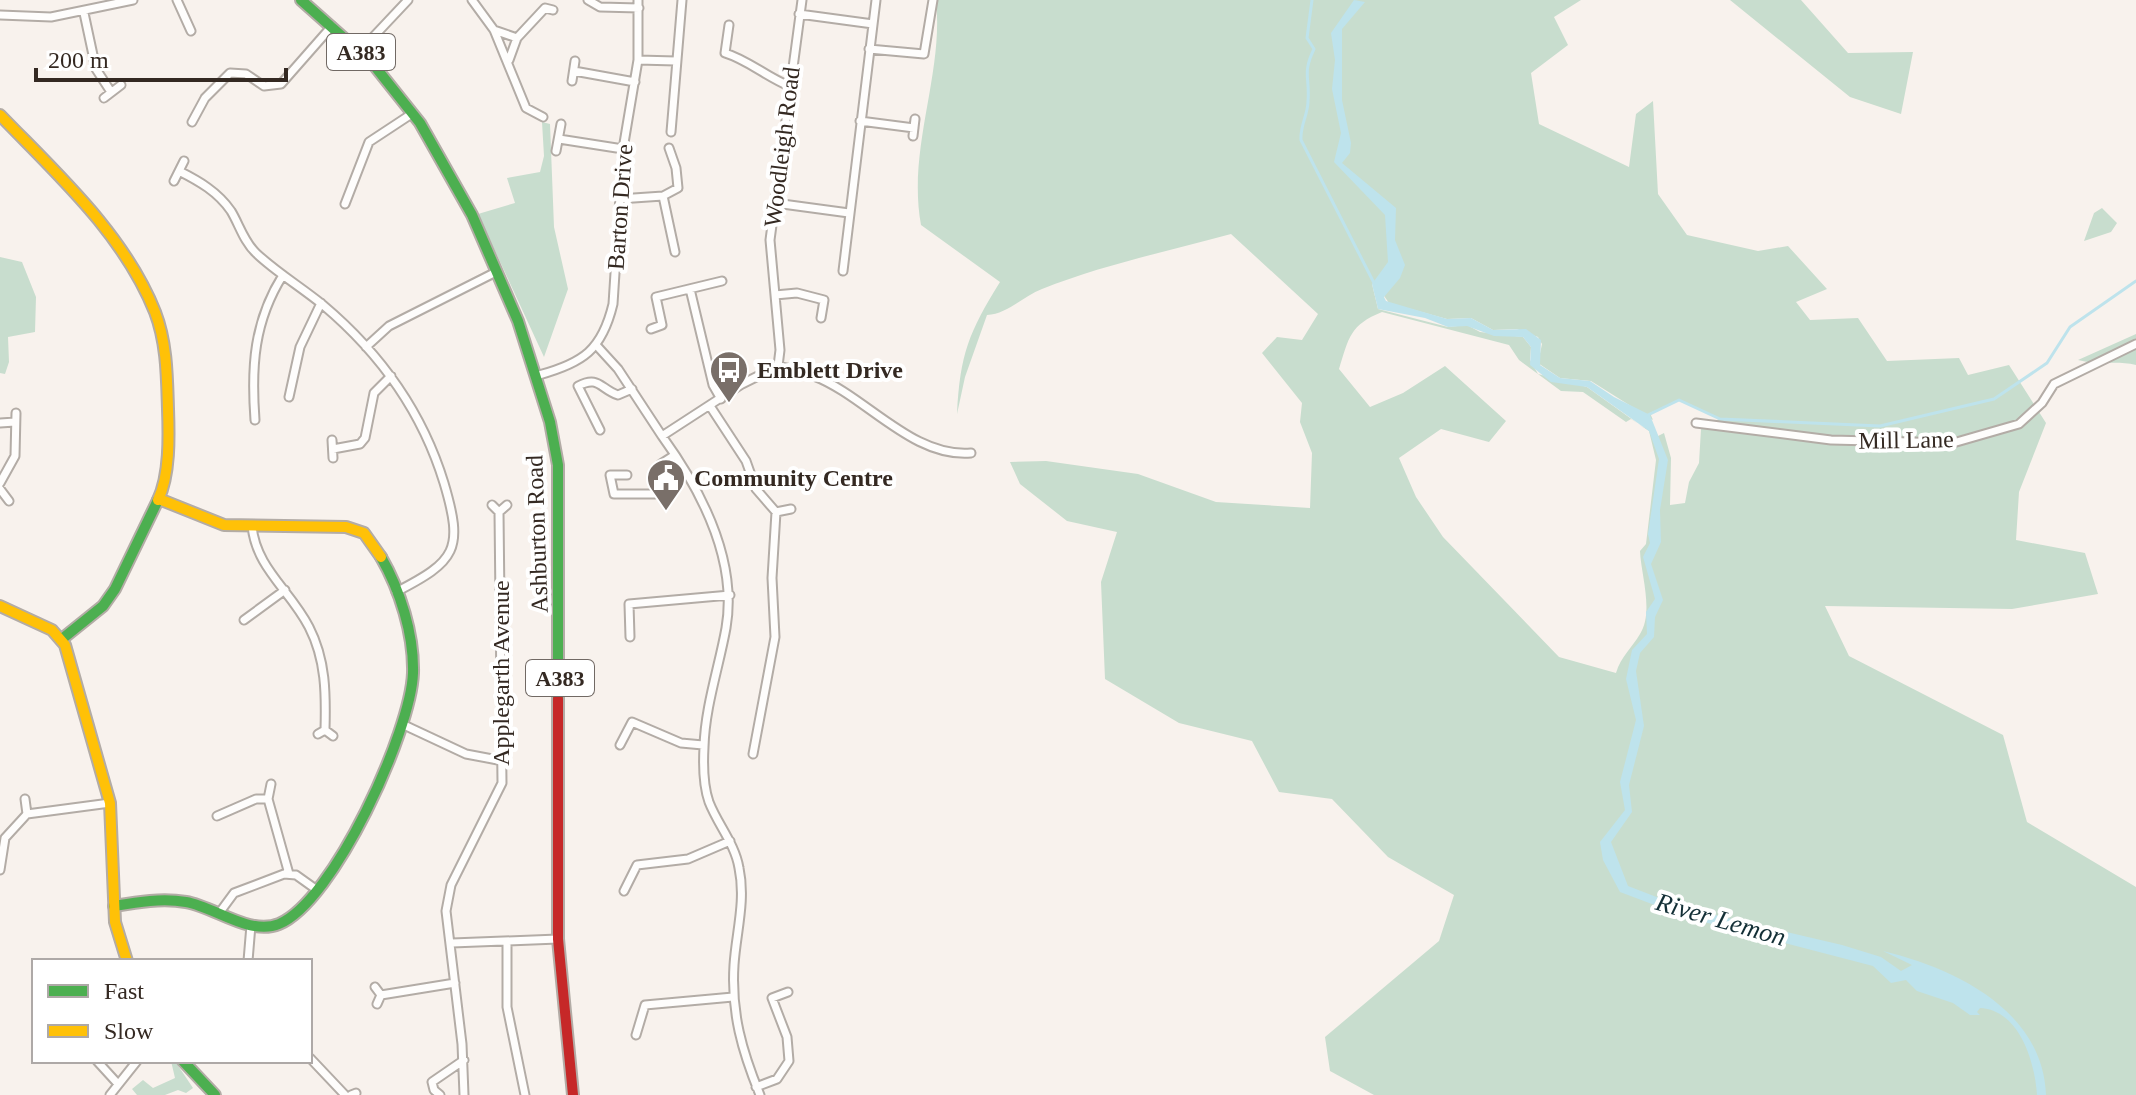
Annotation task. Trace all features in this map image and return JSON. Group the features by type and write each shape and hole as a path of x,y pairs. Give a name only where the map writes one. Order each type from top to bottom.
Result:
{"street":[{"path":"0,15 51,17 84,13 133,0"},
{"path":"177,0 191,31"},
{"name":"Ashburton Road","path":"301,0 314,4 332,26 360,51 413,113 459,194 539,375 558,465 558,939 573,1095"},
{"path":"360,51 408,0"},
{"path":"472,0 494,30 509,60 526,108 543,117"},
{"path":"588,0 600,7 639,4"},
{"path":"671,132 682,0"},
{"name":"Woodleigh Road","path":"778,366 780,350 770,240 802,0"},
{"path":"843,271 876,0"},
{"path":"869,49 924,54 933,0"},
{"name":"Barton Drive","path":"597,346 613,304 623,149 638,60 639,4"},
{"path":"509,60 517,38 545,8 553,10"},
{"path":"84,13 96,69 111,92"},
{"path":"799,14 873,24"},
{"path":"729,25 725,53 743,58 762,76 789,86"},
{"path":"192,122 205,98 230,73 246,74 264,86 281,84 332,26"},
{"path":"494,30 517,38"},
{"path":"638,60 676,61"},
{"path":"572,81 575,61"},
{"path":"574,71 635,82"},
{"path":"104,98 121,85"},
{"path":"345,204 369,142 413,113"},
{"path":"0,115 81,198 119,249 155,312 165,345 168,380 167,473 159,499 115,589 103,606 62,639"},
{"path":"860,121 913,132 915,119"},
{"path":"556,151 561,124"},
{"path":"559,139 623,149"},
{"path":"619,199 663,196 674,192 679,182 668,146"},
{"path":"174,181 184,161"},
{"path":"179,171 221,198 259,256 321,303 366,347 391,376 427,432 449,499 454,530 445,563 396,592"},
{"path":"663,196 675,252"},
{"path":"775,203 849,213"},
{"path":"835,247 846,248"},
{"path":"366,347 389,326 496,272"},
{"path":"255,420 254,344 262,314 283,275"},
{"path":"651,329 662,325 656,297 722,281"},
{"path":"690,289 713,385 721,399"},
{"path":"821,318 824,300 830,292"},
{"path":"775,295 797,293 824,300"},
{"path":"289,398 300,347 321,303"},
{"name":"Mill Lane","path":"1696,423 1831,440 1953,443 2019,424 2042,403 2054,384 2136,344"},
{"path":"539,375 571,364 597,346 632,389 675,455 714,528 730,595 703,745 708,799 730,841 742,887 733,997 743,1054 758,1091 777,1079 789,1061 787,1037 772,998 788,992"},
{"path":"662,436 778,366 815,376 899,429 951,455 971,453"},
{"path":"333,449 360,444 365,438 374,393 391,376"},
{"path":"600,430 578,386 591,380 599,381 618,395 632,389"},
{"path":"710,406 746,461 756,489 776,512 772,578 775,637 753,754"},
{"path":"0,423 16,418 15,456 0,486 9,501"},
{"path":"627,475 610,475 614,494 655,494 660,487 661,464 675,455"},
{"path":"114,906 168,900 191,903 251,925 278,925 294,916 340,857 404,725 411,694 412,652 396,592 370,540 355,528 214,523 159,499"},
{"path":"492,505 499,512 507,505"},
{"path":"776,512 791,509"},
{"name":"Applegarth Avenue","path":"464,1095 464,1060 446,911 448,896 502,783 499,512"},
{"path":"252,526 261,561 309,626 321,658 321,732 333,736"},
{"path":"242,621 285,590"},
{"path":"630,637 629,604 730,595"},
{"path":"0,606 62,639 99,753 110,803 114,906 118,935 126,959"},
{"path":"620,745 632,722 681,743 703,745"},
{"path":"404,725 466,754 503,761"},
{"path":"271,784 268,799 289,874 317,890"},
{"path":"25,799 27,814"},
{"path":"217,816 256,799 268,799"},
{"path":"0,870 5,838 27,814 110,803"},
{"path":"624,891 637,865 688,859 730,841"},
{"path":"220,912 234,893 289,874"},
{"path":"248,959 251,925"},
{"path":"452,943 558,939"},
{"path":"507,941 507,1007 525,1095"},
{"path":"381,995 455,983"},
{"path":"375,987 381,995"},
{"path":"377,1004 381,995"},
{"path":"636,1035 645,1005 733,997"},
{"path":"312,1060 345,1095"},
{"path":"440,1095 434,1090 432,1082 464,1060"},
{"path":"99,1063 118,1084"},
{"path":"110,1095 135,1063"},
{"path":"185,1063 208,1093"}],"green space":[{"path":"936,0 1581,0 1554,17 1568,45 1531,73 1539,124 1629,167 1636,114 1653,101 1658,194 1687,235 1758,251 1788,246 1827,289 1796,302 1810,320 1858,318 1887,361 1959,358 1968,375 2009,365 2046,423 2019,492 2016,540 2085,553 2098,594 2012,609 1825,606 1849,656 2003,735 2027,822 2136,887 2136,1095 1374,1095 1330,1071 1325,1037 1439,941 1454,895 1388,857 1332,799 1279,792 1252,741 1179,723 1105,679 1101,582 1117,532 1067,521 1020,484 1010,462 1046,461 1138,474 1216,502 1310,508 1312,453 1300,422 1302,403 1262,353 1277,337 1302,340 1318,314 1231,234 1136,259 1042,289 1002,312 987,315 965,377 957,414 968,344 1000,282 921,225 919,168 937,28","holes":["1375,283 1389,303 1447,319 1471,318 1493,330 1517,329 1538,337 1542,344 1538,363 1560,378 1591,381 1653,420 1650,413 1679,400 1719,419 1701,429 1699,463 1689,482 1685,503 1670,505 1671,458 1664,433 1658,436 1651,422 1644,428 1649,431 1656,460 1646,544 1640,551 1646,615 1640,634 1616,673 1559,657 1443,537 1416,497 1399,458 1441,429 1489,442 1506,421 1445,366 1403,393 1370,407 1339,369 1352,333 1363,322 1382,312 1509,345 1519,360 1561,391 1583,392 1626,422 1631,419 1638,423 1587,387 1538,374 1530,360 1531,347 1523,337 1480,332 1467,325 1448,327 1378,309 1372,284"]},
{"path":"1730,0 1801,0 1848,53 1913,52 1901,114 1850,97"},
{"path":"542,122 550,124 554,227 568,289 544,357 478,214 515,203 507,178 540,172 544,156"},
{"path":"2102,208 2117,223 2111,232 2084,241 2094,213"},
{"path":"0,257 22,262 36,297 35,332 8,337 9,362 5,374 0,373"},
{"path":"2136,334 2136,365 2078,360"},
{"path":"171,1063 176,1063 193,1088 186,1093 178,1090 165,1095 137,1095 132,1089 143,1080 153,1088 175,1078"}],"water":[{"name":"River Lemon","path":"1354,0 1365,2 1342,29 1342,100 1351,143 1350,153 1342,163 1396,208 1395,240 1405,265 1400,278 1384,297 1386,301 1447,319 1471,318 1493,330 1526,329 1541,340 1540,365 1560,378 1590,381 1650,415 1668,460 1660,510 1661,542 1651,564 1663,600 1655,617 1654,637 1640,653 1636,671 1644,726 1629,785 1632,812 1611,842 1628,886 1685,908 1881,957 1901,971 1912,965 1883,951 1938,969 1965,982 2012,1017 2029,1039 2041,1065 2046,1095 2037,1095 2033,1068 2023,1040 2006,1018 1994,1011 1980,1008 1977,1012 1980,1015 1970,1015 1953,1003 1917,991 1906,980 1891,983 1873,966 1689,918 1620,892 1603,860 1600,842 1625,810 1620,782 1636,720 1626,679 1632,650 1647,634 1646,612 1655,599 1643,557 1650,543 1648,534 1659,459 1649,431 1587,387 1551,382 1530,365 1531,347 1523,337 1494,336 1467,326 1448,327 1425,318 1378,309 1372,284 1388,262 1385,215 1334,162 1341,133 1332,89 1335,60 1331,33"}],"waterway":[{"path":"1312,0 1307,38 1314,49 1307,70 1308,106 1301,140 1374,283"},
{"path":"1648,415 1679,400 1720,419 1880,426 1994,399 2047,363 2070,327 2136,281"}],"traffic: fast":[{"path":"301,0 373,64 420,123 472,215 518,321 550,422 558,465 558,699"},
{"path":"62,639 103,606 115,589 158,500"},
{"path":"114,906 159,900 186,902 244,924 268,927 279,924 300,909 323,883 366,812 399,733 409,699 413,658 408,628 400,598 381,557"},
{"path":"185,1063 215,1095"}],"traffic: slow":[{"path":"0,115 66,183 107,231 126,257 155,312 166,360 169,431 167,467 158,500"},
{"path":"159,499 224,525 346,527 364,533 381,557"},
{"path":"0,606 52,630 65,645 110,803 115,922 126,959"}],"traffic: jam":[{"path":"558,699 558,939 573,1095"}],"place":[{"name":"Emblett Drive","path":"729,404"},
{"name":"Community Centre","path":"666,512"}]}
